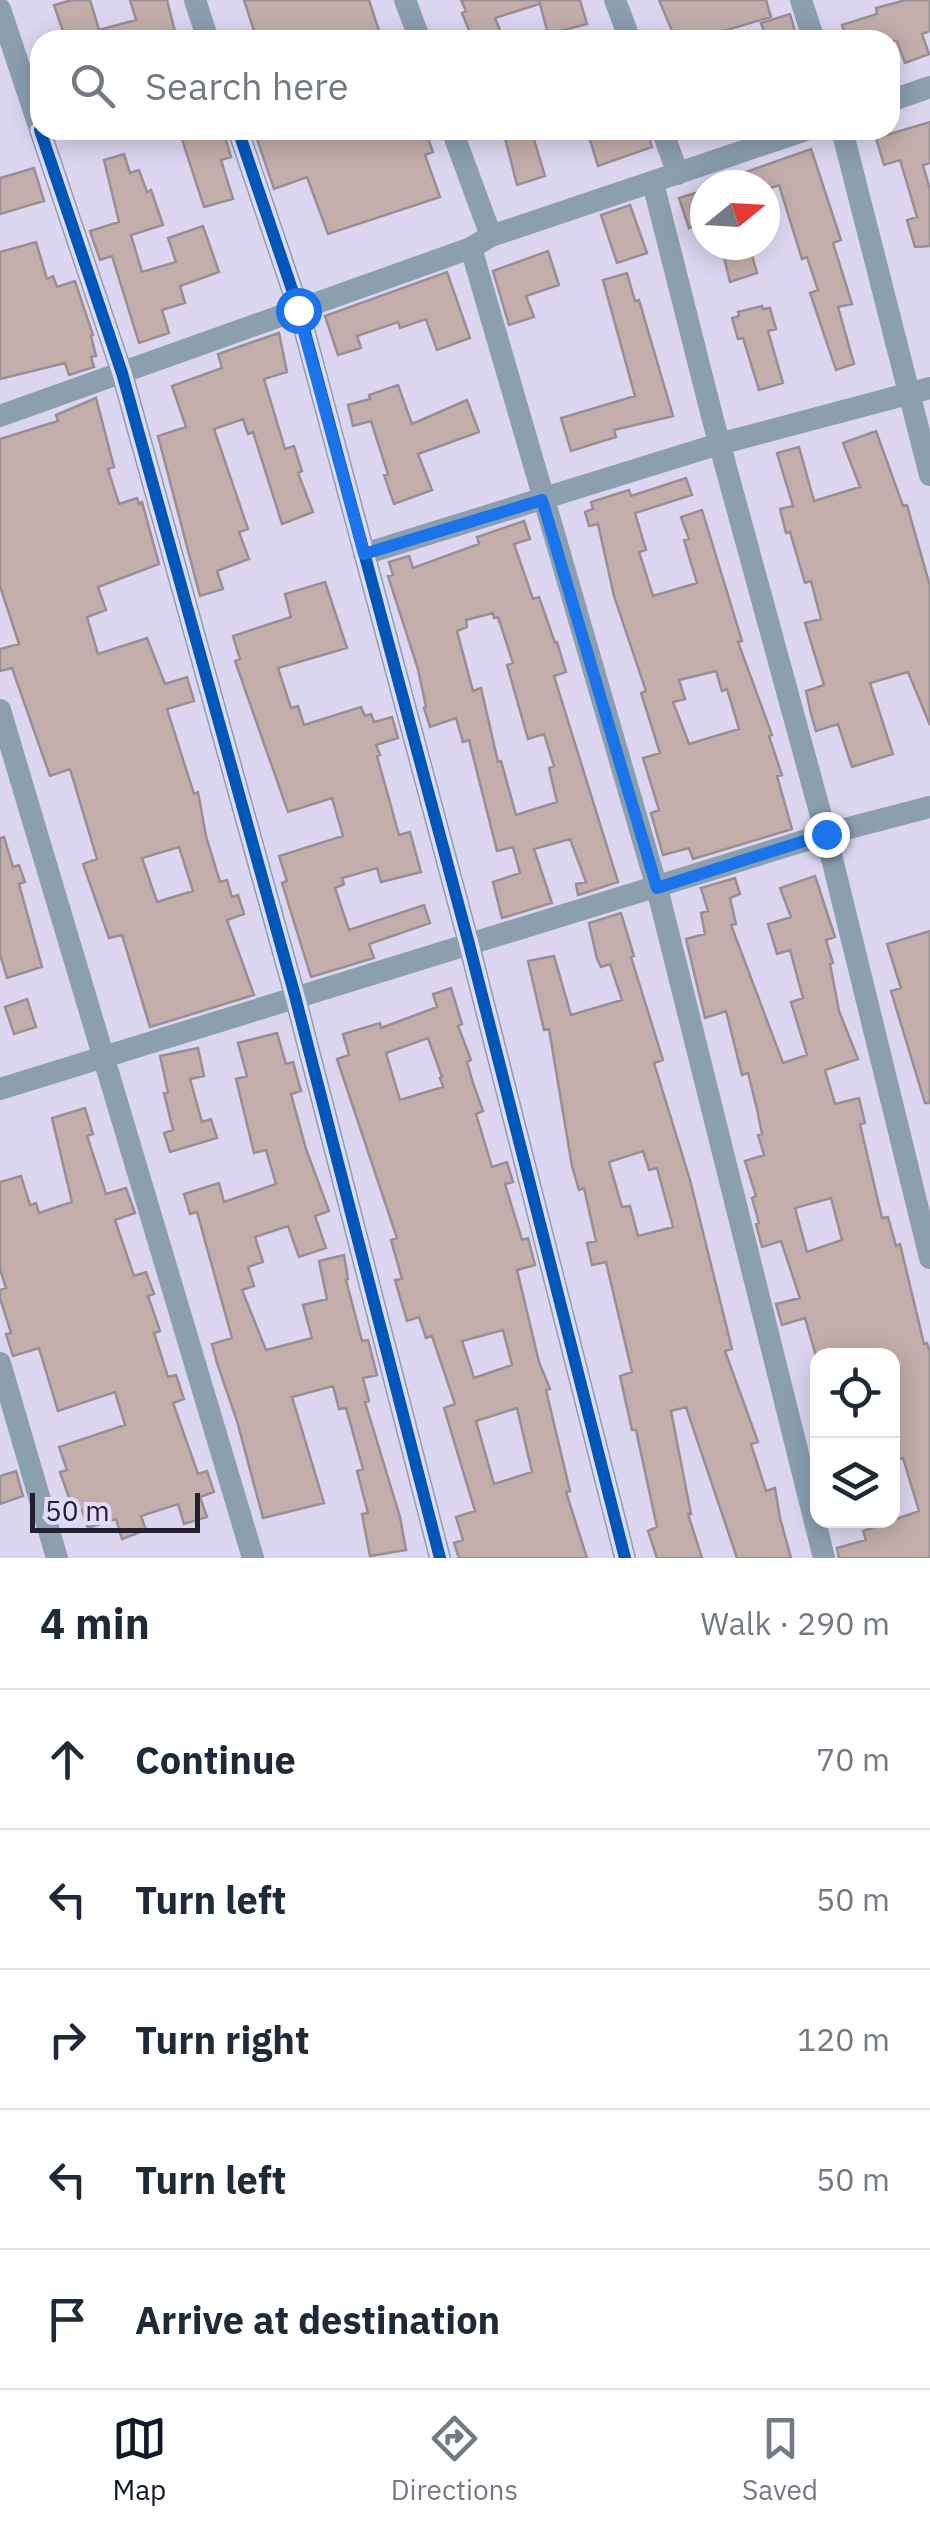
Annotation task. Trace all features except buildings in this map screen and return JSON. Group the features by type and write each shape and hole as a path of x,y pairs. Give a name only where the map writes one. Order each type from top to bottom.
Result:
{"street":[{"path":"195,0 205,30"},
{"path":"405,0 416,30"},
{"path":"616,0 626,30"},
{"path":"801,0 811,30"},
{"path":"0,10 30,99"},
{"path":"900,98 930,87"},
{"path":"44,140 122,373 295,996 440,1558"},
{"path":"241,140 298,310 469,944 625,1558"},
{"path":"455,140 542,500 657,888 824,1558"},
{"path":"666,140 678,174"},
{"path":"0,416 777,140"},
{"path":"845,140 919,391 930,475"},
{"path":"652,183 826,834 930,1258"},
{"path":"364,554 720,444 919,391"},
{"path":"0,710 253,1558"},
{"path":"0,1089 826,834 930,807"},
{"path":"0,1362 57,1558"}],"cycle path":[{"path":"43,140 122,373 295,996 440,1558"},
{"path":"241,140 299,310 469,944 625,1558"}],"route":[{"path":"298,310 364,554 542,500 657,888 826,834"}]}
